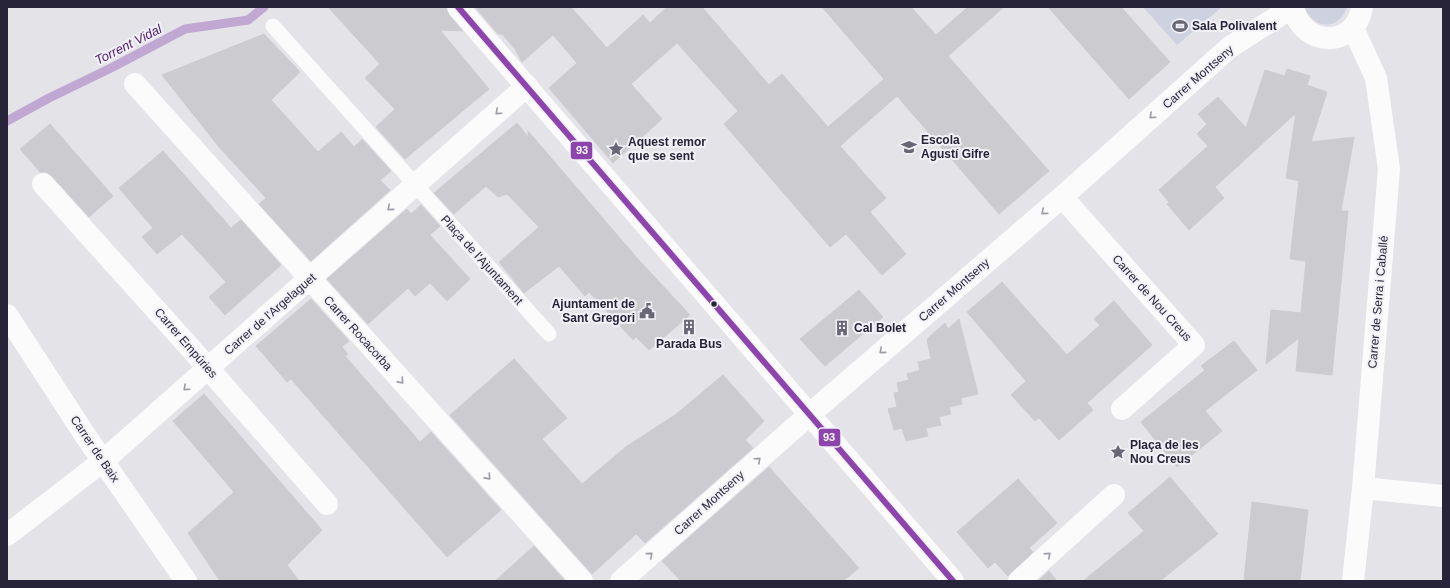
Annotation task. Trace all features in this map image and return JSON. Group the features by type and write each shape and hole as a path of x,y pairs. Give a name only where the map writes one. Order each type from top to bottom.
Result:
{"street":[{"path":"458,7 953,581"},
{"path":"1293,7 1296,17 1308,32 1316,37 1326,38 1336,37 1353,28 1359,19 1362,7"},
{"name":"Carrer Montseny","path":"621,581 810,414 1062,197 1230,47 1293,7"},
{"name":"Carrer de Serra i Caballé","path":"1353,28 1376,78 1389,169 1363,488 1353,581"},
{"name":"Carrer Rocacorba","path":"135,84 582,581"},
{"name":"Carrer de l'Argelaguet","path":"7,535 103,461 527,86"},
{"name":"Carrer Empúries","path":"43,184 208,368 327,504"},
{"name":"Carrer de Nou Creus","path":"1062,197 1194,345 1122,409"},
{"name":"Carrer de Baix","path":"7,315 103,461 186,581"},
{"path":"1363,488 1443,496"},
{"path":"1019,581 1114,495"}],"lane":[{"name":"Plaça de l'Ajuntament","path":"273,26 549,334"}],"shaded area":[{"name":"Sala Polivalent","path":"1143,7 1222,7 1177,45"},
{"path":"1304,7 1347,7 1338,21 1326,25 1314,20"}],"building":[{"path":"328,7 446,7 449,15 463,31 440,30 489,89 405,159 376,127 395,109 365,78 380,64"},
{"path":"475,7 571,7 607,48 643,15 650,23 667,7 702,7 769,85 782,74 828,127 884,79 822,7 911,7 936,35 968,7 1004,7 948,56 1049,171 999,214 897,96 840,146 886,198 870,212 906,254 882,275 846,234 830,247 724,124 738,111 677,43 631,84 662,119 613,163 549,88 577,63 553,35 522,62 515,49 502,34 498,34"},
{"path":"1048,7 1121,7 1170,62 1129,99"},
{"path":"264,34 300,72 271,100 318,152 341,132 354,147 362,139 391,171 380,180 390,190 311,261 259,204 266,198 219,147 162,75"},
{"path":"1287,69 1310,76 1307,85 1327,92 1311,142 1354,137 1341,211 1348,211 1332,375 1296,371 1299,338 1266,364 1271,310 1301,313 1306,261 1290,259 1299,181 1286,178 1296,113 1215,187 1224,198 1189,230 1167,204 1169,202 1159,190 1208,146 1197,134 1207,124 1198,114 1218,97 1246,128 1265,70 1285,76"},
{"path":"517,123 528,137 528,131 637,258 690,315 649,350 636,337 633,340 589,292 585,296 559,266 524,293 499,262 539,227 507,194 498,197 486,186 454,214 434,193"},
{"path":"50,124 113,196 89,217 52,176 46,172 40,172 20,149"},
{"path":"163,151 231,228 241,220 281,265 225,315 209,297 226,282 182,234 157,254 142,237 153,228 119,188"},
{"path":"421,205 440,226 430,235 470,279 447,301 430,283 415,296 408,288 368,324 327,279 407,209 411,214"},
{"path":"1002,282 1067,355 1100,325 1094,319 1114,301 1152,345 1087,403 1093,410 1059,440 1039,418 1035,421 1011,395 1026,381 967,312"},
{"name":"Cal Bolet","path":"859,290 883,317 825,366 800,339"},
{"path":"311,299 349,341 342,347 348,354 345,356 420,442 431,432 501,510 447,557 291,379 287,382 256,346"},
{"path":"959,319 978,394 961,398 962,404 949,407 951,414 939,417 941,425 926,428 928,436 906,441 902,428 894,430 888,409 897,407 894,393 899,392 897,383 909,380 907,374 920,370 918,362 931,359 927,339 945,323 948,329"},
{"path":"1234,341 1257,370 1205,411 1222,431 1177,467 1141,422 1205,370 1201,366"},
{"path":"514,359 567,418 542,439 582,484 627,446 675,415 723,375 764,421 745,440 753,448 645,543 636,534 592,574 450,415"},
{"path":"204,394 322,530 287,565 299,581 220,581 188,533 234,492 173,421"},
{"path":"769,467 859,568 843,581 681,581 662,561"},
{"path":"1170,477 1218,534 1160,581 1083,581 1144,531 1128,513"},
{"path":"1018,479 1057,523 1029,548 1033,552 1008,576 995,562 988,568 957,532"},
{"path":"1252,502 1308,510 1300,581 1244,581"},
{"path":"534,546 565,581 495,581"},
{"path":"1049,571 1057,581 1038,581"}],"waterway":[{"name":"Torrent Vidal","path":"7,121 185,29 248,20 264,7"}],"transit line":[{"name":"93","path":"458,7 953,581"}],"place":[{"name":"Sala Polivalent","path":"1180,26"},
{"name":"Escola Agustí Gifre","path":"909,147"},
{"name":"Aquest remor que se sent","path":"616,149"},
{"name":"Ajuntament de Sant Gregori","path":"647,311"},
{"name":"Parada Bus","path":"689,327"},
{"name":"Cal Bolet","path":"842,328"},
{"name":"Plaça de les Nou Creus","path":"1118,452"}]}
